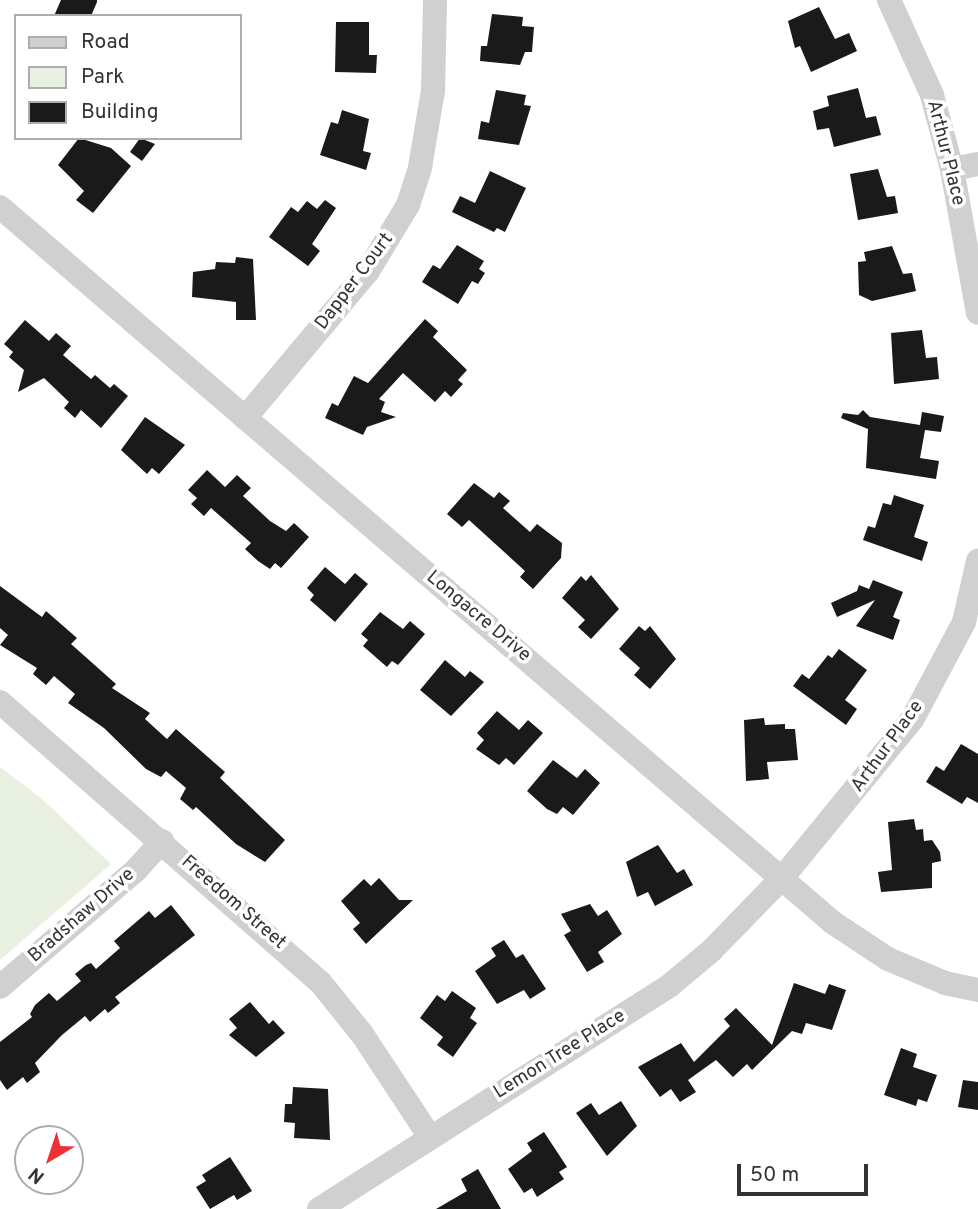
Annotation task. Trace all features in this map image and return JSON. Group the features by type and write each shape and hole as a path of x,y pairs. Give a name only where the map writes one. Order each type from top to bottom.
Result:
{"street":[{"name":"Dapper Court","path":"245,418 369,271 408,205 431,104 435,0"},
{"name":"Arthur Place","path":"889,0 932,96 952,169 978,313"},
{"path":"952,169 978,164"},
{"name":"Longacre Drive","path":"0,207 783,877 832,922 888,959 945,982 978,990"},
{"name":"Arthur Place","path":"783,877 913,718 964,622 978,561"},
{"name":"Freedom Street","path":"3,711 162,841 320,982 362,1034 430,1137"},
{"name":"Bradshaw Drive","path":"0,987 136,870 162,841"},
{"name":"Lemon Tree Place","path":"320,1209 669,986 711,951 783,877"}],"green space":[{"path":"0,767 42,799 111,864 0,960"}],"building":[{"path":"61,0 97,0 92,14 55,14"},
{"path":"819,7 835,39 849,33 857,51 811,72 800,46 795,48 788,21"},
{"path":"492,14 523,17 522,26 534,27 532,52 525,52 520,65 480,61 481,46 487,46"},
{"path":"336,22 369,22 369,55 377,55 376,73 335,72"},
{"path":"858,88 866,118 876,116 881,135 834,147 829,128 817,130 813,111 829,106 827,96"},
{"path":"496,90 526,95 524,105 531,106 519,145 478,139 481,121 489,123"},
{"path":"342,110 369,119 363,151 371,153 366,170 320,155 331,122 338,124"},
{"path":"77,140 85,140 111,148 131,166 93,213 76,200 84,191 58,165"},
{"path":"139,140 155,144 142,161 130,152"},
{"path":"878,169 887,197 895,196 898,213 858,220 850,174"},
{"path":"490,171 526,188 505,232 497,228 494,232 452,212 460,196 475,203"},
{"path":"325,200 336,208 312,244 320,251 308,266 269,237 291,207 298,212 307,201 317,209"},
{"path":"457,245 484,261 479,269 485,273 478,284 472,281 458,304 422,282 433,265 440,269"},
{"path":"892,246 903,274 912,273 916,291 872,301 859,295 858,262 866,261 864,252"},
{"path":"236,257 253,259 256,320 236,320 236,302 192,297 193,272 215,269 216,262 235,263"},
{"path":"425,319 438,331 433,337 467,370 458,380 463,384 451,397 445,391 435,402 403,373 379,399 385,402 381,412 396,417 367,427 363,435 325,418 332,403 338,406 354,376 368,383"},
{"path":"25,320 49,341 56,333 71,346 63,355 91,379 95,375 110,388 114,384 128,396 101,428 81,410 75,418 64,408 69,402 44,378 18,392 24,370 9,357 13,352 4,344"},
{"path":"922,330 926,358 937,357 939,379 894,384 891,333"},
{"path":"863,410 870,417 920,425 922,412 944,416 941,432 925,430 920,458 939,461 936,479 866,468 868,429 841,418 843,413 858,415"},
{"path":"145,417 185,445 159,474 152,468 147,474 121,450"},
{"path":"207,470 225,487 237,475 251,488 243,496 270,521 286,531 294,523 309,537 281,568 275,563 270,569 258,561 245,549 251,543 211,508 204,516 191,504 197,498 188,490"},
{"path":"474,483 494,498 499,492 510,501 503,508 530,532 537,524 562,543 561,558 533,589 520,577 525,571 469,520 462,527 447,514"},
{"path":"894,495 924,505 914,537 928,542 922,561 863,540 868,526 875,528 883,503 891,505"},
{"path":"325,567 345,584 355,573 368,584 335,622 310,600 314,595 307,588"},
{"path":"591,575 619,609 591,639 578,627 585,620 562,598 581,576 586,581"},
{"path":"873,580 903,592 893,617 900,620 893,640 856,626 875,600 837,617 831,603 857,591 859,585 869,589"},
{"path":"0,586 42,617 46,611 77,638 71,644 116,684 112,688 150,713 145,719 167,739 176,729 225,772 220,778 285,840 265,862 236,844 196,807 193,810 180,799 186,788 166,771 161,777 146,769 104,728 68,703 75,694 54,676 46,685 33,674 37,668 0,645 8,635 0,628"},
{"path":"380,612 403,629 410,621 425,634 398,665 392,661 387,667 363,646 368,640 361,634"},
{"path":"639,626 645,631 650,626 676,659 650,689 634,675 640,668 619,649"},
{"path":"839,649 867,670 845,700 857,709 846,725 793,686 802,674 809,679 828,655 832,658"},
{"path":"445,660 465,677 470,671 484,682 451,716 420,690"},
{"path":"497,711 519,730 528,720 543,733 514,765 506,758 499,765 476,749 484,740 477,733"},
{"path":"764,718 765,725 785,724 785,729 795,729 798,760 767,762 769,779 746,781 744,720"},
{"path":"961,744 978,754 978,803 967,797 962,804 926,782 936,766 944,771"},
{"path":"553,760 577,778 585,769 600,783 573,815 563,807 557,814 547,809 527,791"},
{"path":"914,819 916,830 923,829 924,841 932,840 940,852 941,861 932,863 932,888 881,892 878,872 892,870 888,822"},
{"path":"658,845 677,873 684,869 693,885 655,906 648,892 637,897 626,862"},
{"path":"379,878 399,900 413,900 366,944 353,929 360,923 341,901 364,879 371,886"},
{"path":"590,904 598,916 607,910 622,934 598,952 604,962 587,972 564,935 571,931 561,914"},
{"path":"171,905 195,935 115,997 120,1003 108,1013 105,1009 90,1022 85,1016 35,1063 40,1072 27,1083 23,1077 7,1090 0,1080 0,1042 32,1017 30,1014 35,1005 49,993 57,1001 81,981 75,974 91,963 96,969 120,948 114,941 149,911 155,918"},
{"path":"504,940 516,958 523,954 546,989 530,999 524,990 497,1004 475,971 496,956 491,948"},
{"path":"794,983 825,994 829,984 846,990 832,1030 806,1023 802,1034 792,1031 752,1070 747,1064 733,1077 716,1060 688,1080 696,1092 680,1102 671,1089 660,1097 638,1067 681,1043 694,1062 730,1026 724,1019 736,1008 772,1045"},
{"path":"452,991 476,1008 470,1018 477,1023 453,1057 437,1045 443,1037 420,1018 437,995 445,1001"},
{"path":"250,1002 269,1024 273,1020 285,1033 256,1057 229,1035 237,1028 229,1019"},
{"path":"901,1048 917,1054 913,1067 937,1075 927,1102 918,1099 916,1106 884,1095"},
{"path":"963,1080 978,1082 978,1110 958,1107"},
{"path":"293,1087 328,1089 330,1140 294,1138 295,1123 284,1122 285,1104 292,1104"},
{"path":"621,1101 637,1126 607,1156 576,1113 591,1103 599,1115"},
{"path":"544,1132 567,1167 559,1172 564,1179 537,1197 532,1188 524,1193 508,1169 532,1151 527,1143"},
{"path":"230,1157 252,1191 237,1200 234,1195 210,1209 196,1187 206,1181 202,1175"},
{"path":"478,1169 501,1209 436,1209 467,1191 461,1179"}]}
